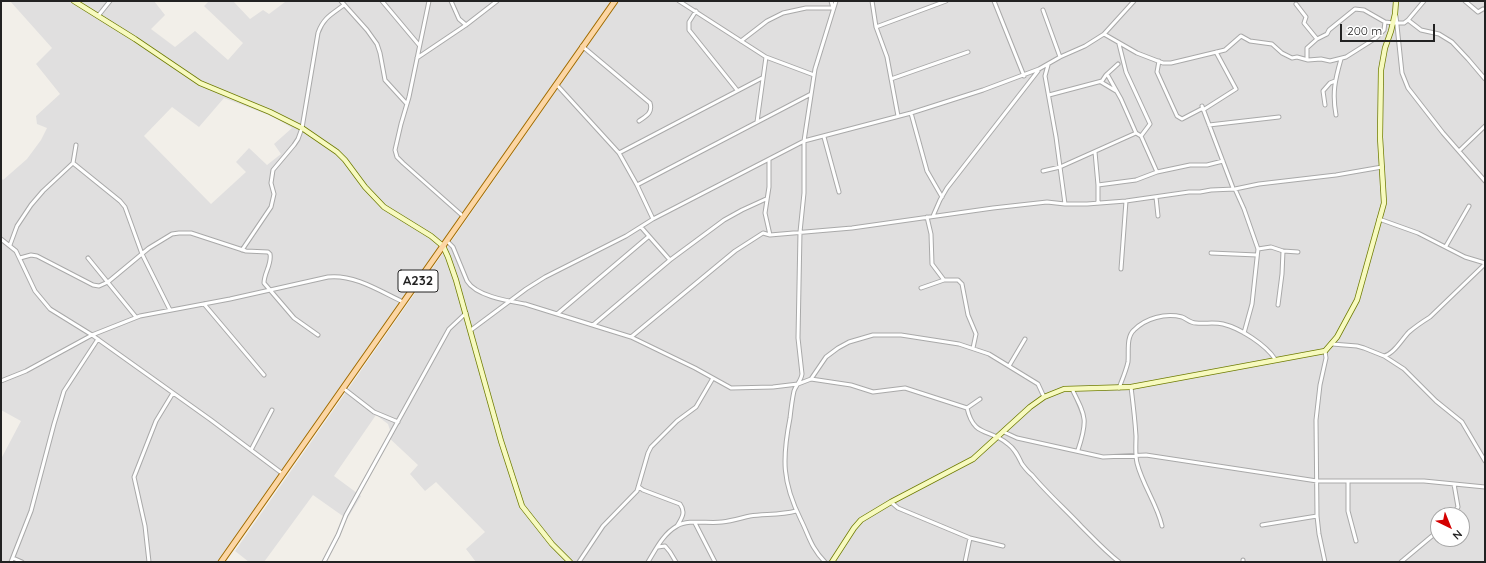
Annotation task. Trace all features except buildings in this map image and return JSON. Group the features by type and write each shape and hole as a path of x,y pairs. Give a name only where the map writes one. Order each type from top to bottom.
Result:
{"main road":[{"name":"A232","path":"221,562 615,1"}],"street":[{"path":"74,1 200,83 270,112 302,128 337,152 345,160 365,187 384,207 431,236 443,246 448,256 466,313 501,441 522,506 552,544 570,562"},
{"path":"98,16 110,1"},
{"path":"340,1 367,30 377,44 385,80 406,103"},
{"path":"382,1 419,45"},
{"path":"429,1 409,97 406,103 395,150 397,156 403,163 464,217"},
{"path":"451,1 459,19 466,25"},
{"path":"417,58 466,25 497,1"},
{"path":"679,1 766,57 814,75"},
{"path":"831,1 833,8"},
{"path":"825,562 816,553 809,541 796,511 786,481 784,446 795,389 802,374 798,338 800,232 804,193 804,141 814,75 836,1"},
{"path":"872,1 876,27 887,57 898,116"},
{"path":"876,27 946,1"},
{"path":"994,1 1024,76"},
{"path":"471,330 509,301 545,277 626,236 653,219 804,141 911,113 1024,76 1085,46 1104,34 1134,1"},
{"path":"1396,1 1395,23 1402,73 1408,88 1427,114 1485,181"},
{"path":"1307,59 1307,48 1317,39 1327,34 1329,30 1355,9 1364,10 1385,22 1395,23 1408,20 1424,1"},
{"path":"1464,1 1478,12 1483,9"},
{"path":"1296,4 1306,17 1304,22 1317,39"},
{"path":"242,250 274,201 271,183 273,170 294,145 302,128 318,33 321,25 324,20 344,5"},
{"path":"741,41 767,21 782,13 806,8 833,8"},
{"path":"1043,10 1060,57"},
{"path":"696,11 689,22 689,30 737,90"},
{"path":"1408,20 1421,30 1439,34 1452,42 1485,79"},
{"path":"1104,34 1137,53 1159,61 1171,63 1225,50 1241,36 1250,41 1272,44 1282,53 1292,58 1297,57 1330,60 1342,59 1376,38 1384,30 1385,22"},
{"path":"832,562 854,528 861,520 968,462 1004,432 1030,407 1044,397 1064,390 1072,389 1131,387 1325,351 1332,344 1357,300 1370,258 1384,203 1380,137 1381,70 1385,48 1395,23"},
{"path":"1119,44 1126,72 1150,124 1141,136"},
{"path":"582,46 650,103 650,113 639,121"},
{"path":"891,79 968,52"},
{"path":"1159,61 1157,72 1177,116 1182,119 1236,89 1216,52"},
{"path":"757,122 766,57"},
{"path":"1336,115 1333,100 1335,81 1342,59"},
{"path":"1049,95 1100,82 1118,64"},
{"path":"1048,65 1045,76 1065,204"},
{"path":"933,216 942,197 954,179 1039,69"},
{"path":"1107,74 1136,133 1141,136 1157,172"},
{"path":"619,153 762,78"},
{"path":"1325,105 1323,92 1330,83 1335,81"},
{"path":"1100,82 1117,92"},
{"path":"556,84 619,153 637,185 653,219"},
{"path":"637,185 811,94"},
{"path":"1203,108 1223,161 1244,209 1258,249 1252,304 1244,333"},
{"path":"911,113 927,171 942,197"},
{"path":"1209,125 1279,117"},
{"path":"1459,150 1485,126"},
{"path":"1043,170 1060,167 1136,133"},
{"path":"824,137 839,192"},
{"path":"10,245 17,226 31,205 43,191 73,163 76,146"},
{"path":"1094,152 1098,185 1098,203"},
{"path":"768,160 769,187 765,213 770,235"},
{"path":"1098,185 1136,180 1157,172 1190,165 1207,165 1223,161"},
{"path":"73,163 120,201 125,207 142,254 170,310"},
{"path":"631,337 752,239 763,233 770,235 852,228 986,208 1047,202 1065,204 1126,201 1336,175 1382,167"},
{"path":"1156,197 1158,216"},
{"path":"593,325 670,260 724,220 742,210 766,200"},
{"path":"1121,269 1126,201"},
{"path":"1446,246 1469,206"},
{"path":"927,217 931,234 932,264 944,280"},
{"path":"1379,219 1418,233 1465,257 1485,264 1430,317 1420,323 1408,334 1390,354 1384,356"},
{"path":"641,227 648,237 670,260"},
{"path":"20,258 31,255 37,256 99,286 108,282 142,254 172,234 192,233 242,250 268,252 271,259 264,278 264,283 294,318 318,335"},
{"path":"557,314 648,237"},
{"path":"1,239 16,251 35,291 50,309 98,339 283,474"},
{"path":"447,241 453,247 470,286 478,291 631,337 695,368 731,388 773,388 798,384 811,379 851,385 873,392 906,388 967,408"},
{"path":"1258,249 1271,247 1283,251 1298,252"},
{"path":"1278,305 1283,251"},
{"path":"1212,253 1257,255"},
{"path":"88,258 136,317"},
{"path":"1,381 26,371 92,335 136,317 336,276 354,280 403,302"},
{"path":"921,288 944,280 958,280 962,284 968,315 976,334 973,348"},
{"path":"204,304 264,375"},
{"path":"324,562 338,535 346,515 449,329 466,313"},
{"path":"1119,388 1128,362 1129,340 1132,331 1150,319 1162,316 1177,316 1196,323 1222,324 1244,333 1270,352 1275,360"},
{"path":"811,379 823,360 835,350 849,342 862,337 901,335 954,343 989,354 1038,384 1044,397"},
{"path":"11,562 30,511 64,391 98,339"},
{"path":"1009,366 1025,339"},
{"path":"1332,344 1357,346 1384,356 1404,369 1436,401 1462,422 1485,461"},
{"path":"1325,351 1326,358 1317,402 1316,420 1318,481 1317,516 1325,562"},
{"path":"579,562 598,532 631,498 639,487 651,446 677,421 696,407 713,378"},
{"path":"1131,387 1136,435 1136,455 1142,480 1154,503 1162,526"},
{"path":"343,388 374,412 398,422"},
{"path":"1072,389 1085,419 1084,432 1078,450"},
{"path":"149,562 145,526 134,477 156,421 173,393"},
{"path":"967,408 980,399"},
{"path":"967,408 969,418 974,427 1008,443 1015,451 1023,465 1044,489 1082,526 1097,544 1119,562"},
{"path":"251,450 272,410"},
{"path":"1004,432 1017,438 1103,456 1146,455 1318,481 1424,481 1485,487"},
{"path":"1348,481 1348,507 1356,541"},
{"path":"1454,484 1458,507"},
{"path":"639,487 680,504 684,514 677,526"},
{"path":"892,502 898,508 970,538 1003,546"},
{"path":"648,562 668,532 685,522 723,522 750,516 784,514 796,511"},
{"path":"1262,525 1317,516"},
{"path":"695,522 715,562"},
{"path":"965,562 970,538"},
{"path":"1401,562 1430,538"},
{"path":"658,547 665,546 676,562"},
{"path":"13,558 22,562"}],"shaded area":[{"path":"10,1 154,1 165,15 151,29 175,47 195,31 228,60 243,43 204,6 209,1 233,1 250,19 263,10 269,14 285,2 284,1 611,1 217,562 1,562 1,459 21,421 1,410 1,178 3,180 27,159 41,140 47,128 37,124 36,116 60,94 36,64 52,48","holes":["224,98 274,117 292,128 274,144 281,154 267,165 249,148 236,162 246,172 211,204 144,136 172,107 199,127"]},
{"path":"619,1 1485,1 1485,562 476,562 466,549 485,532 436,482 425,491 410,474 418,465 387,436 390,430 388,424 376,415 334,476 361,496 347,519 313,495 264,562 249,562 235,551"}]}
